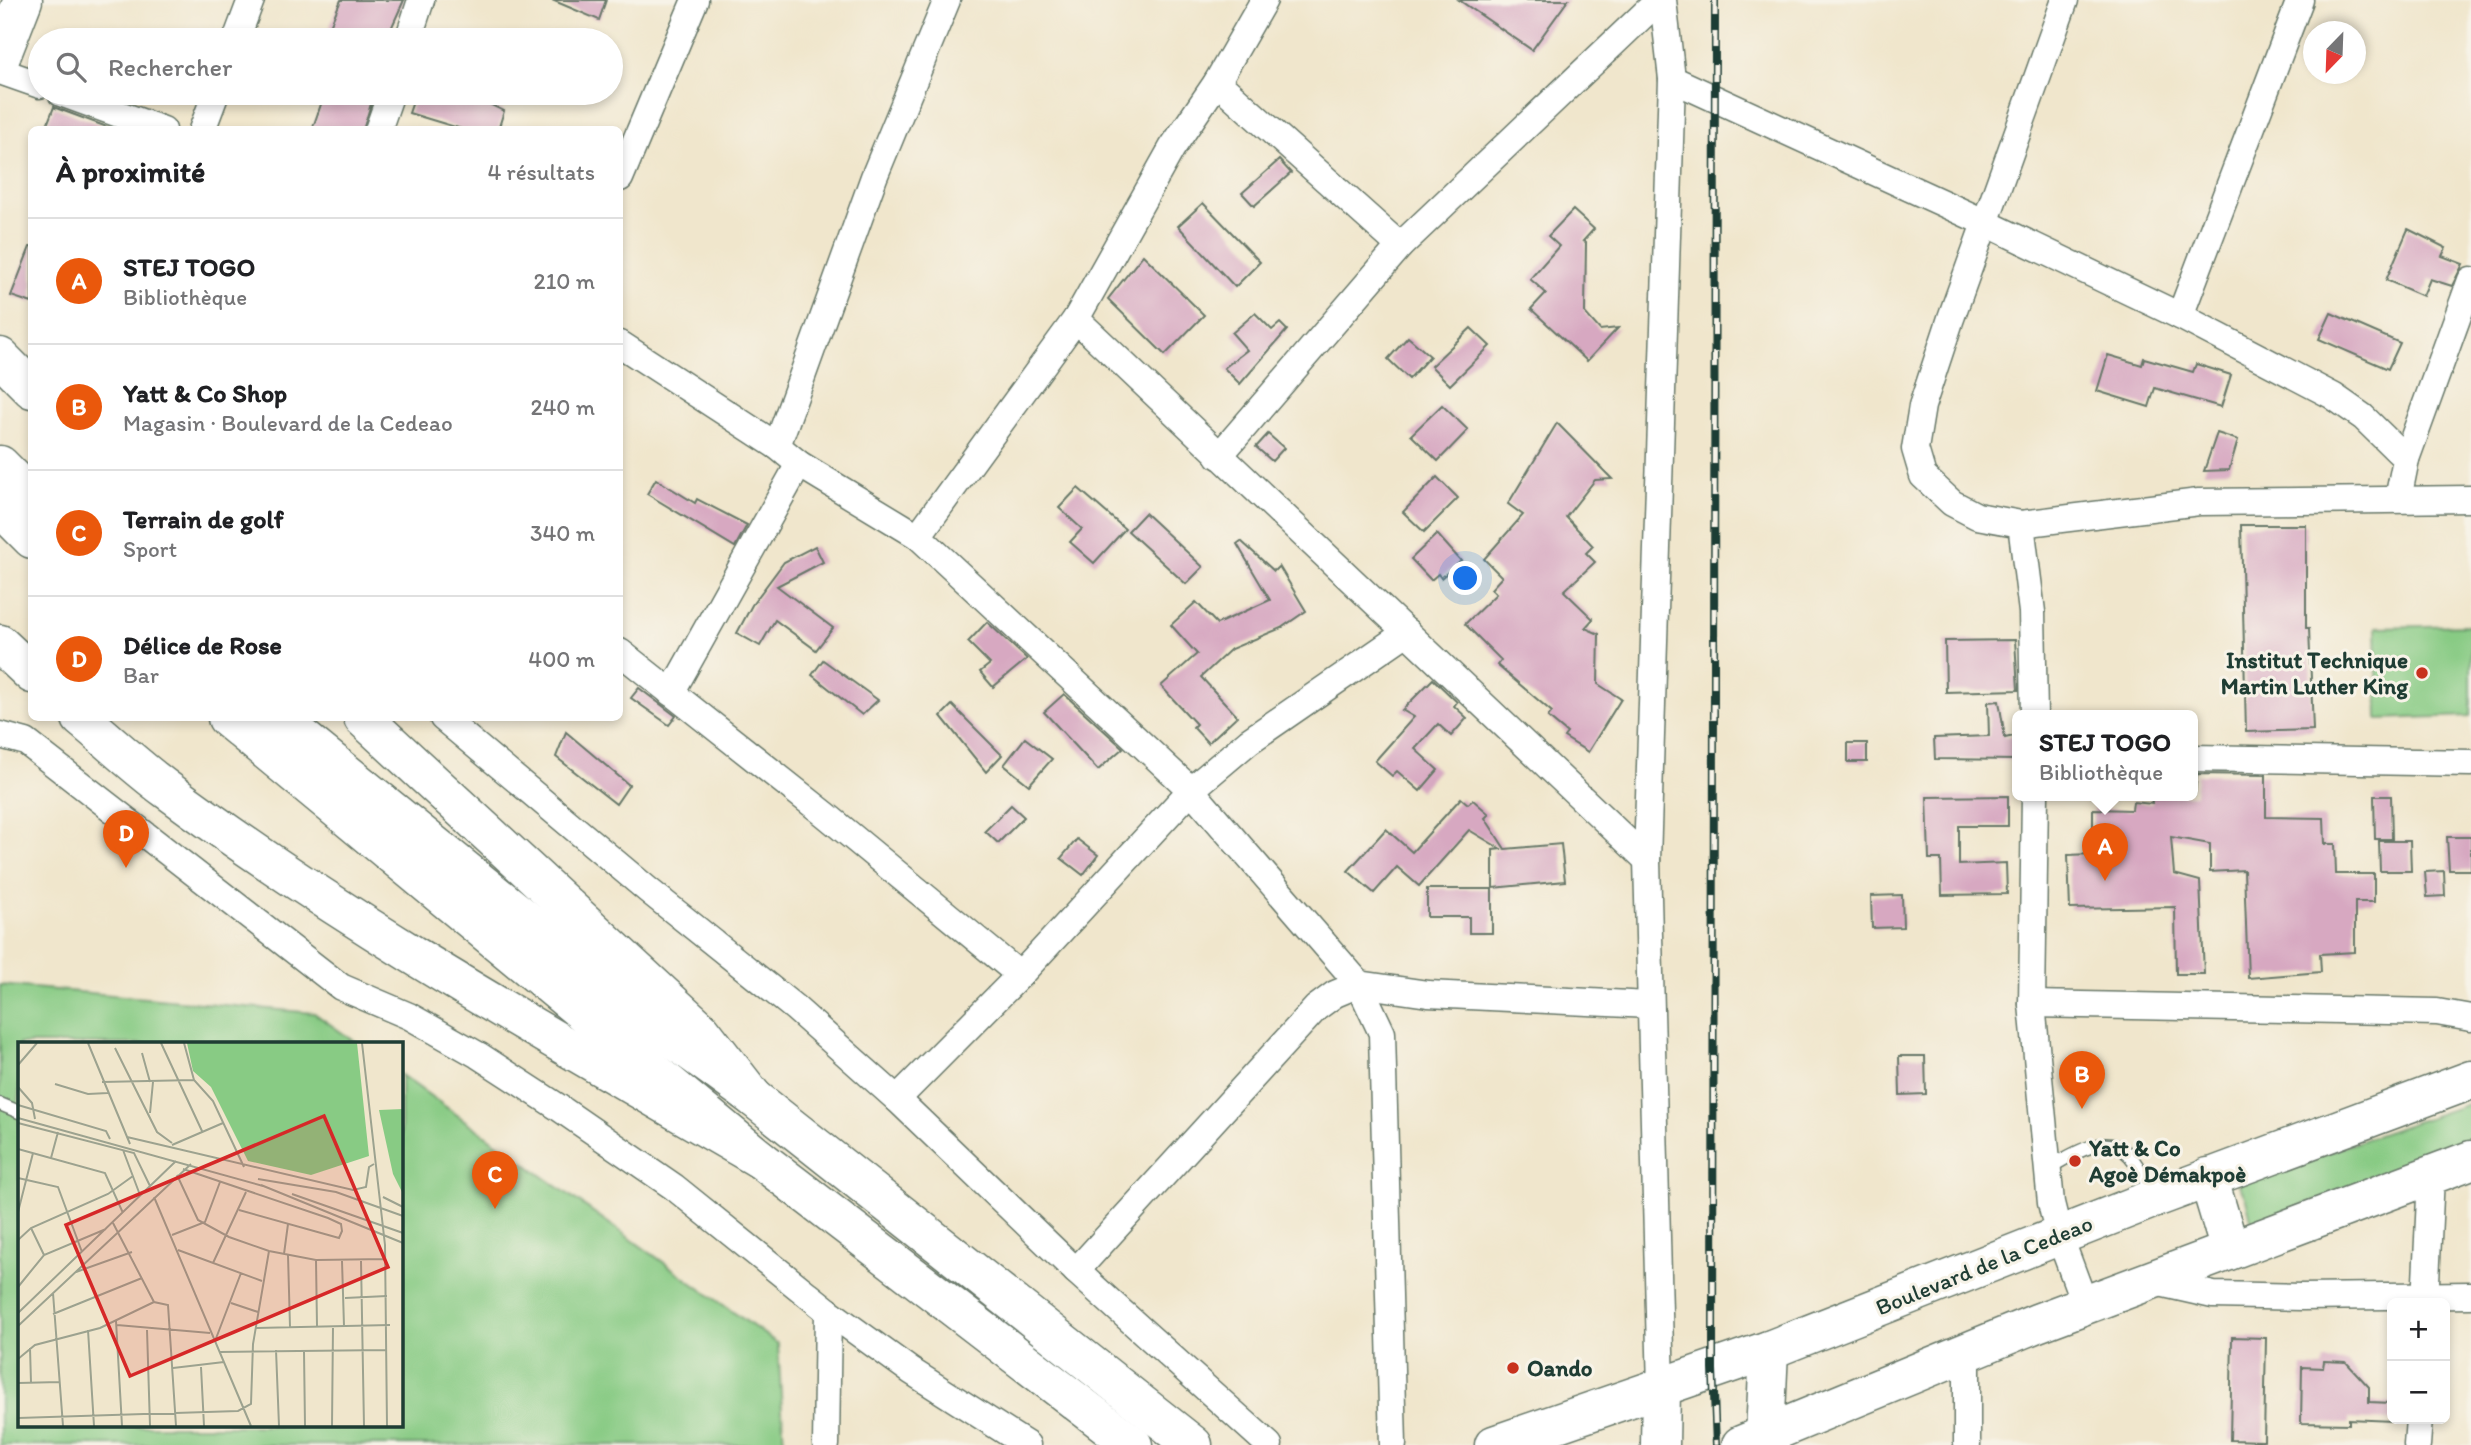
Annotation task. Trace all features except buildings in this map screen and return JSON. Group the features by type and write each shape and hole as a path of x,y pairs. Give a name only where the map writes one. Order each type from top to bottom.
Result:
{"main road":[{"path":"0,59 23,0"},
{"path":"0,357 28,385"},
{"path":"12,494 28,530"},
{"path":"0,644 28,670"},
{"path":"85,721 164,788 321,896 495,1005 760,1159"},
{"path":"231,721 760,1159 1133,1445"},
{"path":"282,721 667,1033 754,1098 1193,1445"},
{"path":"366,721 701,1030 754,1098"},
{"name":"Boulevard de la Cedeao","path":"1494,1445 1769,1350 2208,1177 2471,1080"},
{"path":"1757,1442 1967,1352 2085,1305 2471,1160"},
{"path":"2208,1177 2230,1250"},
{"path":"1757,1442 1769,1350"},
{"path":"1660,1445 1661,1388"}],"street":[{"path":"240,28 251,0"},
{"path":"412,28 421,0"},
{"path":"623,171 695,0"},
{"path":"777,446 874,177 947,0"},
{"path":"918,536 1076,319 1172,148 1217,82 1264,0"},
{"path":"1661,0 1672,79 1647,860 1661,1388"},
{"path":"1219,456 1400,246 1661,0"},
{"path":"2065,0 1922,406 1915,449 1923,476 1952,503 1977,516 2021,524 2199,502 2471,499"},
{"path":"2180,316 2300,0"},
{"path":"0,71 28,81"},
{"path":"1672,79 1986,223 2180,316 2333,396 2363,418 2406,459"},
{"path":"1217,82 1400,246"},
{"path":"94,105 152,126"},
{"path":"204,126 211,105"},
{"path":"380,126 387,105"},
{"path":"2398,499 2406,459 2471,280"},
{"path":"1076,319 1647,860"},
{"path":"623,346 777,446 799,464 918,536 1191,790 1359,984 1382,1033 1394,1445"},
{"path":"671,693 799,464"},
{"path":"2021,524 2032,612 2034,710"},
{"path":"897,1099 1020,975 1191,790 1249,741 1407,632"},
{"path":"623,654 1020,975"},
{"path":"447,721 648,890 795,1008 897,1099 1076,1271 1269,1445"},
{"path":"0,735 26,742 341,987 410,1016 478,1055 674,1187 828,1311 911,1371 1027,1445"},
{"path":"2198,758 2471,762"},
{"path":"2035,801 2032,1004 2051,1203 2059,1235 2085,1305"},
{"path":"1076,1271 1316,1009 1335,994 1359,984 1428,994 1649,1005"},
{"path":"2032,1004 2437,1012 2471,1018"},
{"path":"2426,1298 2431,1176"},
{"path":"2151,1281 2213,1295 2387,1299"},
{"path":"2444,1298 2471,1295"},
{"path":"826,1445 828,1311"},
{"path":"1967,1352 1967,1445"},
{"path":"2417,1445 2419,1424"}],"lane":[{"path":"0,1104 18,1112"},
{"path":"2048,1168 2083,1147 2116,1146 2129,1155 2155,1198"}],"green space":[{"path":"2471,625 2471,716 2378,719 2376,627"},
{"path":"0,985 314,1013 355,1042 18,1042 18,1428 402,1428 402,1076 778,1344 784,1445 0,1445"},
{"path":"2471,1103 2471,1143 2252,1224 2246,1199 2238,1183"}],"railway":[{"path":"1715,0 1713,1369 1716,1445"}],"place":[{"name":"Institut Technique Martin Luther King","path":"2422,673"},
{"name":"Délice de Rose","path":"126,868"},
{"name":"STEJ TOGO","path":"2105,881"},
{"name":"Yatt & Co Shop","path":"2082,1109"},
{"name":"Yatt & Co Agoè Démakpoè","path":"2075,1161"},
{"name":"Terrain de golf","path":"495,1209"},
{"name":"Oando","path":"1513,1368"}]}
